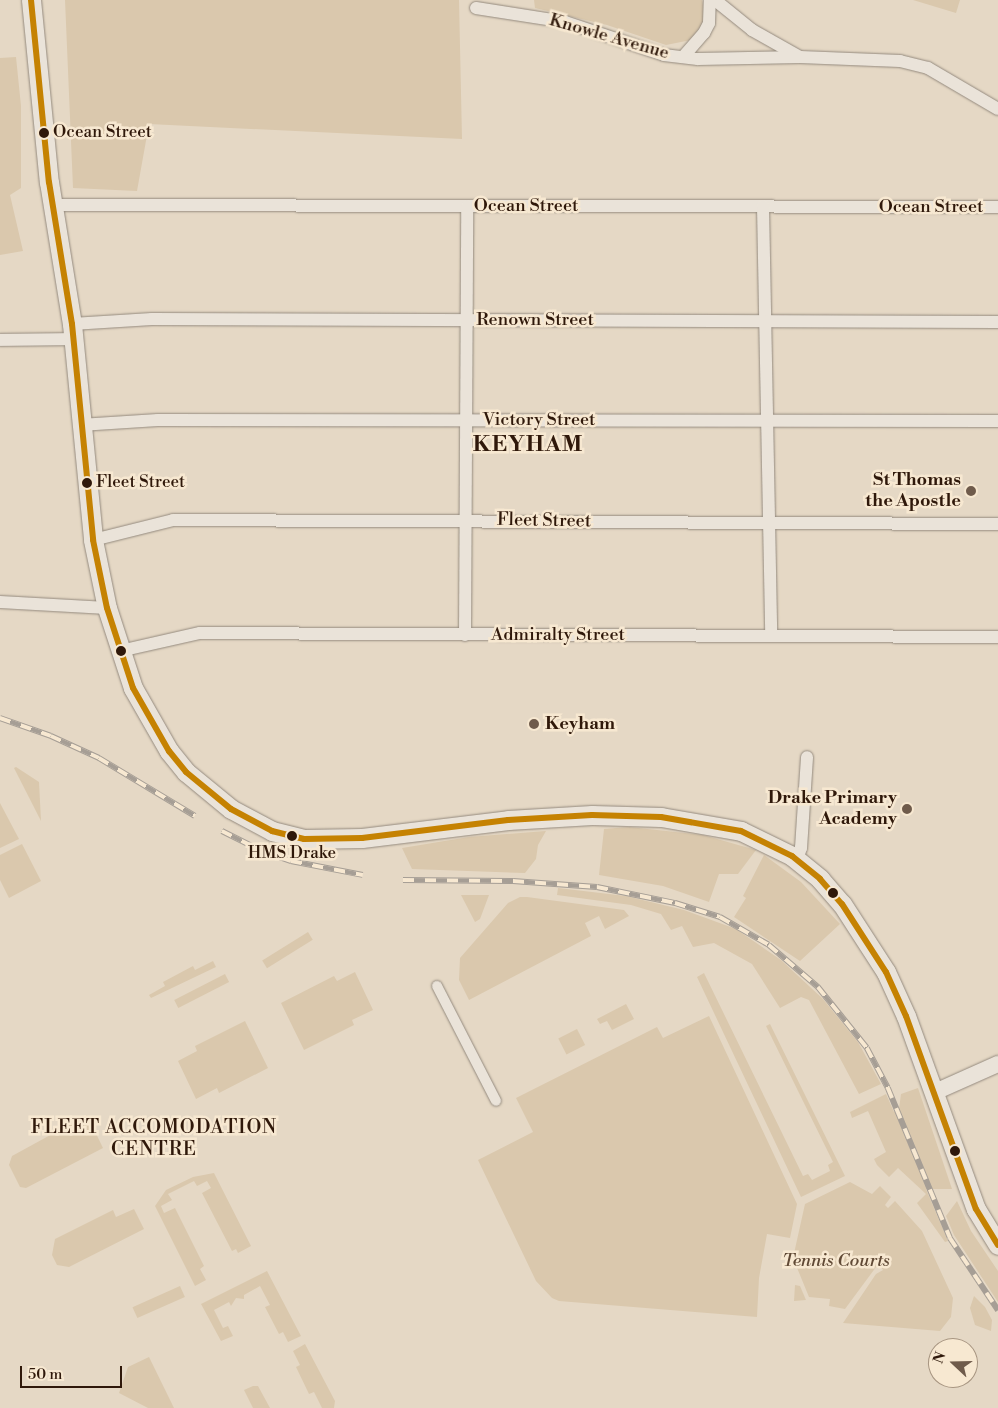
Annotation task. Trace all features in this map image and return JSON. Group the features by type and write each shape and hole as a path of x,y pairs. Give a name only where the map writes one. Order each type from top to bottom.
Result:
{"main road":[{"path":"31,0 48,182 54,205 73,331 80,424 93,540 107,608 133,688 169,752 186,772 231,809 272,831 304,839 362,838 508,820 592,815 661,817 741,830 764,839 797,860 820,879 864,934 906,1016 976,1209 998,1246"}],"street":[{"name":"Knowle Avenue","path":"683,57 704,33 709,23 710,0"},
{"path":"715,0 752,30 800,56"},
{"name":"Knowle Avenue","path":"476,8 565,22 664,55 745,60 800,56 900,61 928,68 998,109"},
{"name":"Ocean Street","path":"54,205 998,207"},
{"path":"465,635 468,419 467,206"},
{"path":"763,206 771,635"},
{"name":"Renown Street","path":"0,340 152,319 998,322"},
{"name":"Victory Street","path":"80,424 158,420 998,421"},
{"name":"Fleet Street","path":"93,540 172,520 998,524"},
{"path":"0,602 107,608"},
{"name":"Admiralty Street","path":"120,651 200,632 465,635 998,636"},
{"path":"797,860 801,848 807,757"},
{"path":"437,986 496,1101"},
{"path":"935,1092 998,1064"}],"green space":[{"path":"65,0 459,0 462,139 149,124 137,191 73,188"},
{"path":"534,0 702,0 706,19 691,40 666,45 607,25 535,8"},
{"path":"913,0 960,0 956,13"},
{"path":"16,57 21,106 21,188 10,195 23,251 0,255 0,58"},
{"path":"16,767 39,782 41,821 14,768"},
{"path":"0,803 19,839 0,848"},
{"path":"629,827 703,835 756,850 738,874 719,874 709,902 663,886 599,875 604,829"},
{"path":"546,831 538,845 536,859 525,873 412,869 402,848 469,837"},
{"path":"22,844 41,881 9,898 0,880 0,855"},
{"path":"764,855 801,882 840,924 800,961 734,917 746,898 743,896"},
{"path":"558,888 626,896 684,910 736,929 781,960 823,999 858,1042 881,1084 859,1094 809,1000 801,997 780,1008 752,964 714,943 693,947 682,926 671,930 661,914 631,905 557,895"},
{"path":"461,895 489,895 480,919 475,922"},
{"path":"520,897 624,910 629,916 605,929 599,916 585,923 591,936 469,1000 459,980 460,958 508,903"},
{"path":"308,932 313,940 267,968 262,961"},
{"path":"213,961 216,967 151,998 149,995 165,986 163,982 193,966 195,970"},
{"path":"355,972 373,1010 352,1020 354,1025 304,1050 281,1003 334,976 337,981"},
{"path":"704,973 803,1176 808,1174 812,1180 830,1171 828,1165 833,1162 766,1026 770,1024 845,1176 801,1197 697,977"},
{"path":"225,974 229,982 178,1008 174,1000"},
{"path":"626,1004 634,1019 612,1030 607,1021 600,1024 597,1019"},
{"path":"709,1016 797,1204 790,1238 767,1234 759,1278 757,1317 559,1301 552,1298 536,1281 478,1160 533,1132 516,1098 657,1027 663,1038"},
{"path":"245,1021 268,1068 219,1093 217,1088 196,1099 178,1061 197,1051 195,1046"},
{"path":"577,1029 585,1045 566,1055 558,1039"},
{"path":"918,1088 952,1189 926,1189 948,1241 945,1242 917,1203 926,1194 898,1168 889,1177 877,1165 874,1159 886,1152 868,1111 852,1118 850,1112 886,1094 894,1112 899,1109 901,1094"},
{"path":"87,1115 103,1148 26,1188 20,1187 9,1165 12,1156"},
{"path":"214,1173 251,1246 238,1253 236,1249 232,1251 202,1193 211,1188 207,1181 197,1186 194,1181 168,1194 172,1200 161,1206 164,1213 175,1208 204,1266 200,1269 206,1280 195,1286 155,1206 166,1190 193,1177"},
{"name":"Tennis Courts","path":"850,1182 872,1194 880,1186 891,1197 885,1205 888,1208 895,1201 922,1231 953,1298 951,1317 940,1331 843,1323 876,1274 883,1270 879,1263 845,1309 829,1306 830,1299 809,1297 793,1258 805,1204"},
{"path":"957,1201 971,1231 998,1271 998,1302 954,1235 946,1216"},
{"path":"134,1209 144,1229 69,1267 57,1265 52,1255 55,1239 113,1210 116,1217"},
{"path":"267,1271 301,1336 288,1342 283,1332 279,1334 265,1307 270,1305 260,1286 244,1295 244,1299 236,1298 231,1306 229,1302 214,1310 223,1328 228,1326 233,1336 221,1341 201,1304"},
{"path":"795,1285 800,1286 806,1300 794,1301"},
{"path":"180,1286 185,1297 137,1318 132,1307"},
{"path":"974,1296 985,1307 992,1320 991,1331 975,1325 970,1308"},
{"path":"305,1344 335,1401 334,1408 322,1408 314,1392 309,1394 296,1367 300,1365 293,1351"},
{"path":"149,1357 174,1408 148,1408 119,1393 128,1367"},
{"path":"258,1386 270,1408 253,1408 244,1390"}],"railway":[{"path":"0,718 51,736 99,758 195,816"},
{"path":"222,831 262,851 291,861 363,875"},
{"path":"403,880 513,881 597,887 675,903 720,917 769,945 818,987 867,1048 888,1088 950,1238 998,1310"}],"transit line":[{"path":"31,0 49,182 72,324 93,540 107,608 133,688 169,751 186,772 231,809 272,831 304,839 362,838 508,820 592,815 661,817 741,831 792,856 820,879 842,904 886,972 906,1016 976,1209 998,1245"}],"place":[{"name":"Ocean Street","path":"44,133"},
{"name":"Fleet Street","path":"87,483"},
{"name":"St Thomas the Apostle","path":"971,491"},
{"name":"Keyham","path":"534,724"},
{"name":"Drake Primary Academy","path":"907,809"},
{"name":"HMS Drake","path":"292,836"}],"district":[{"name":"KEYHAM","path":"528,445"},
{"name":"FLEET ACCOMODATION CENTRE","path":"154,1139"}]}
